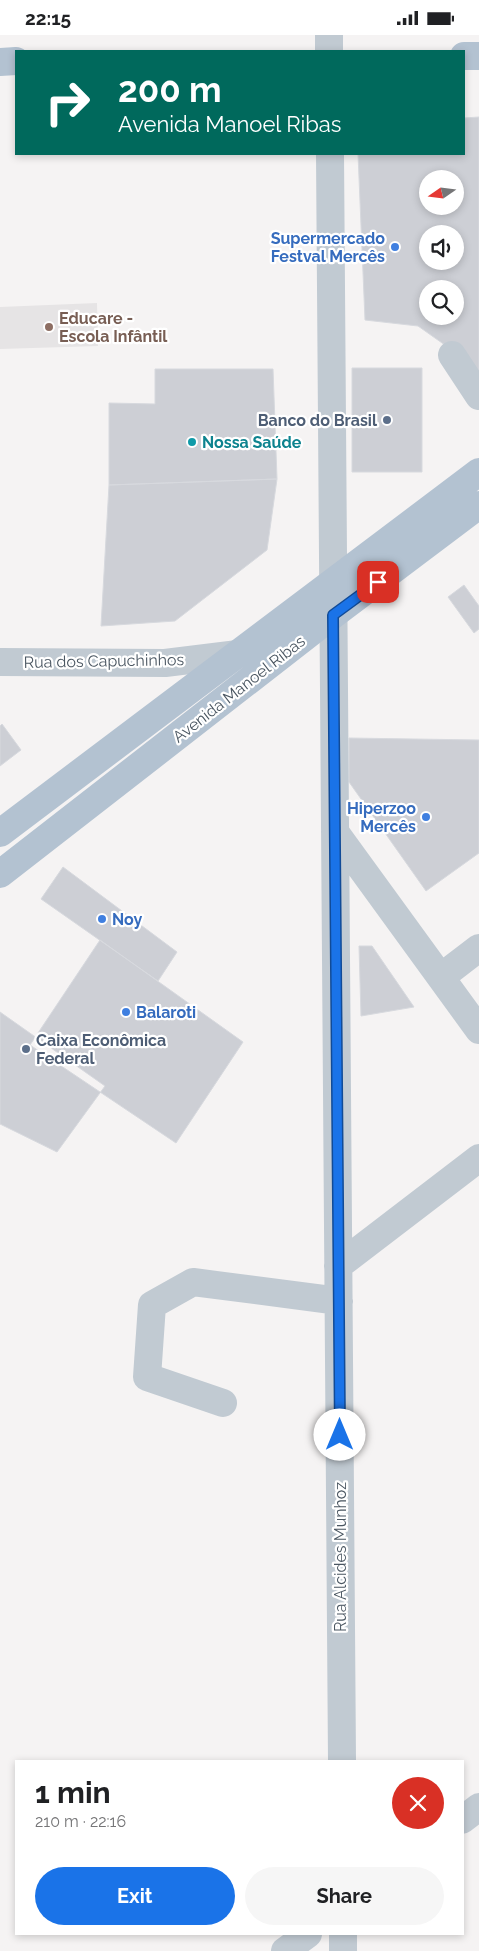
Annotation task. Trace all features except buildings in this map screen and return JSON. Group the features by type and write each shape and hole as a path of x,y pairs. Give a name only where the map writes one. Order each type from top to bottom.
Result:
{"main road":[{"path":"465,56 479,55"},
{"path":"0,61 15,61"},
{"name":"Avenida Manoel Ribas","path":"0,833 479,472"},
{"name":"Avenida Manoel Ribas","path":"0,874 333,615 479,505"}],"street":[{"path":"329,35 329,50"},
{"name":"Rua Alcides Munhoz","path":"330,155 342,1760"},
{"path":"452,355 479,396"},
{"name":"Rua dos Capuchinhos","path":"0,662 165,663 238,654"},
{"path":"335,832 479,1030"},
{"path":"441,977 479,948"},
{"path":"338,1266 479,1158"},
{"path":"223,1403 147,1377 152,1305 193,1282 338,1301"},
{"path":"464,1818 479,1807"},
{"path":"285,1951 307,1935"},
{"path":"343,1935 343,1951"}],"shaded area":[{"name":"Educare - Escola Infântil","path":"97,303 98,346 0,349 0,307"}],"place":[{"name":"Supermercado Festval Mercês","path":"395,247"},
{"name":"Educare - Escola Infântil","path":"49,327"},
{"name":"Banco do Brasil","path":"387,420"},
{"name":"Nossa Saúde","path":"192,442"},
{"name":"Hiperzoo Mercês","path":"426,817"},
{"name":"Noy","path":"102,919"},
{"name":"Balaroti","path":"126,1012"},
{"name":"Caixa Econômica Federal","path":"26,1049"}],"route":[{"path":"340,1435 333,615 378,582"}]}
